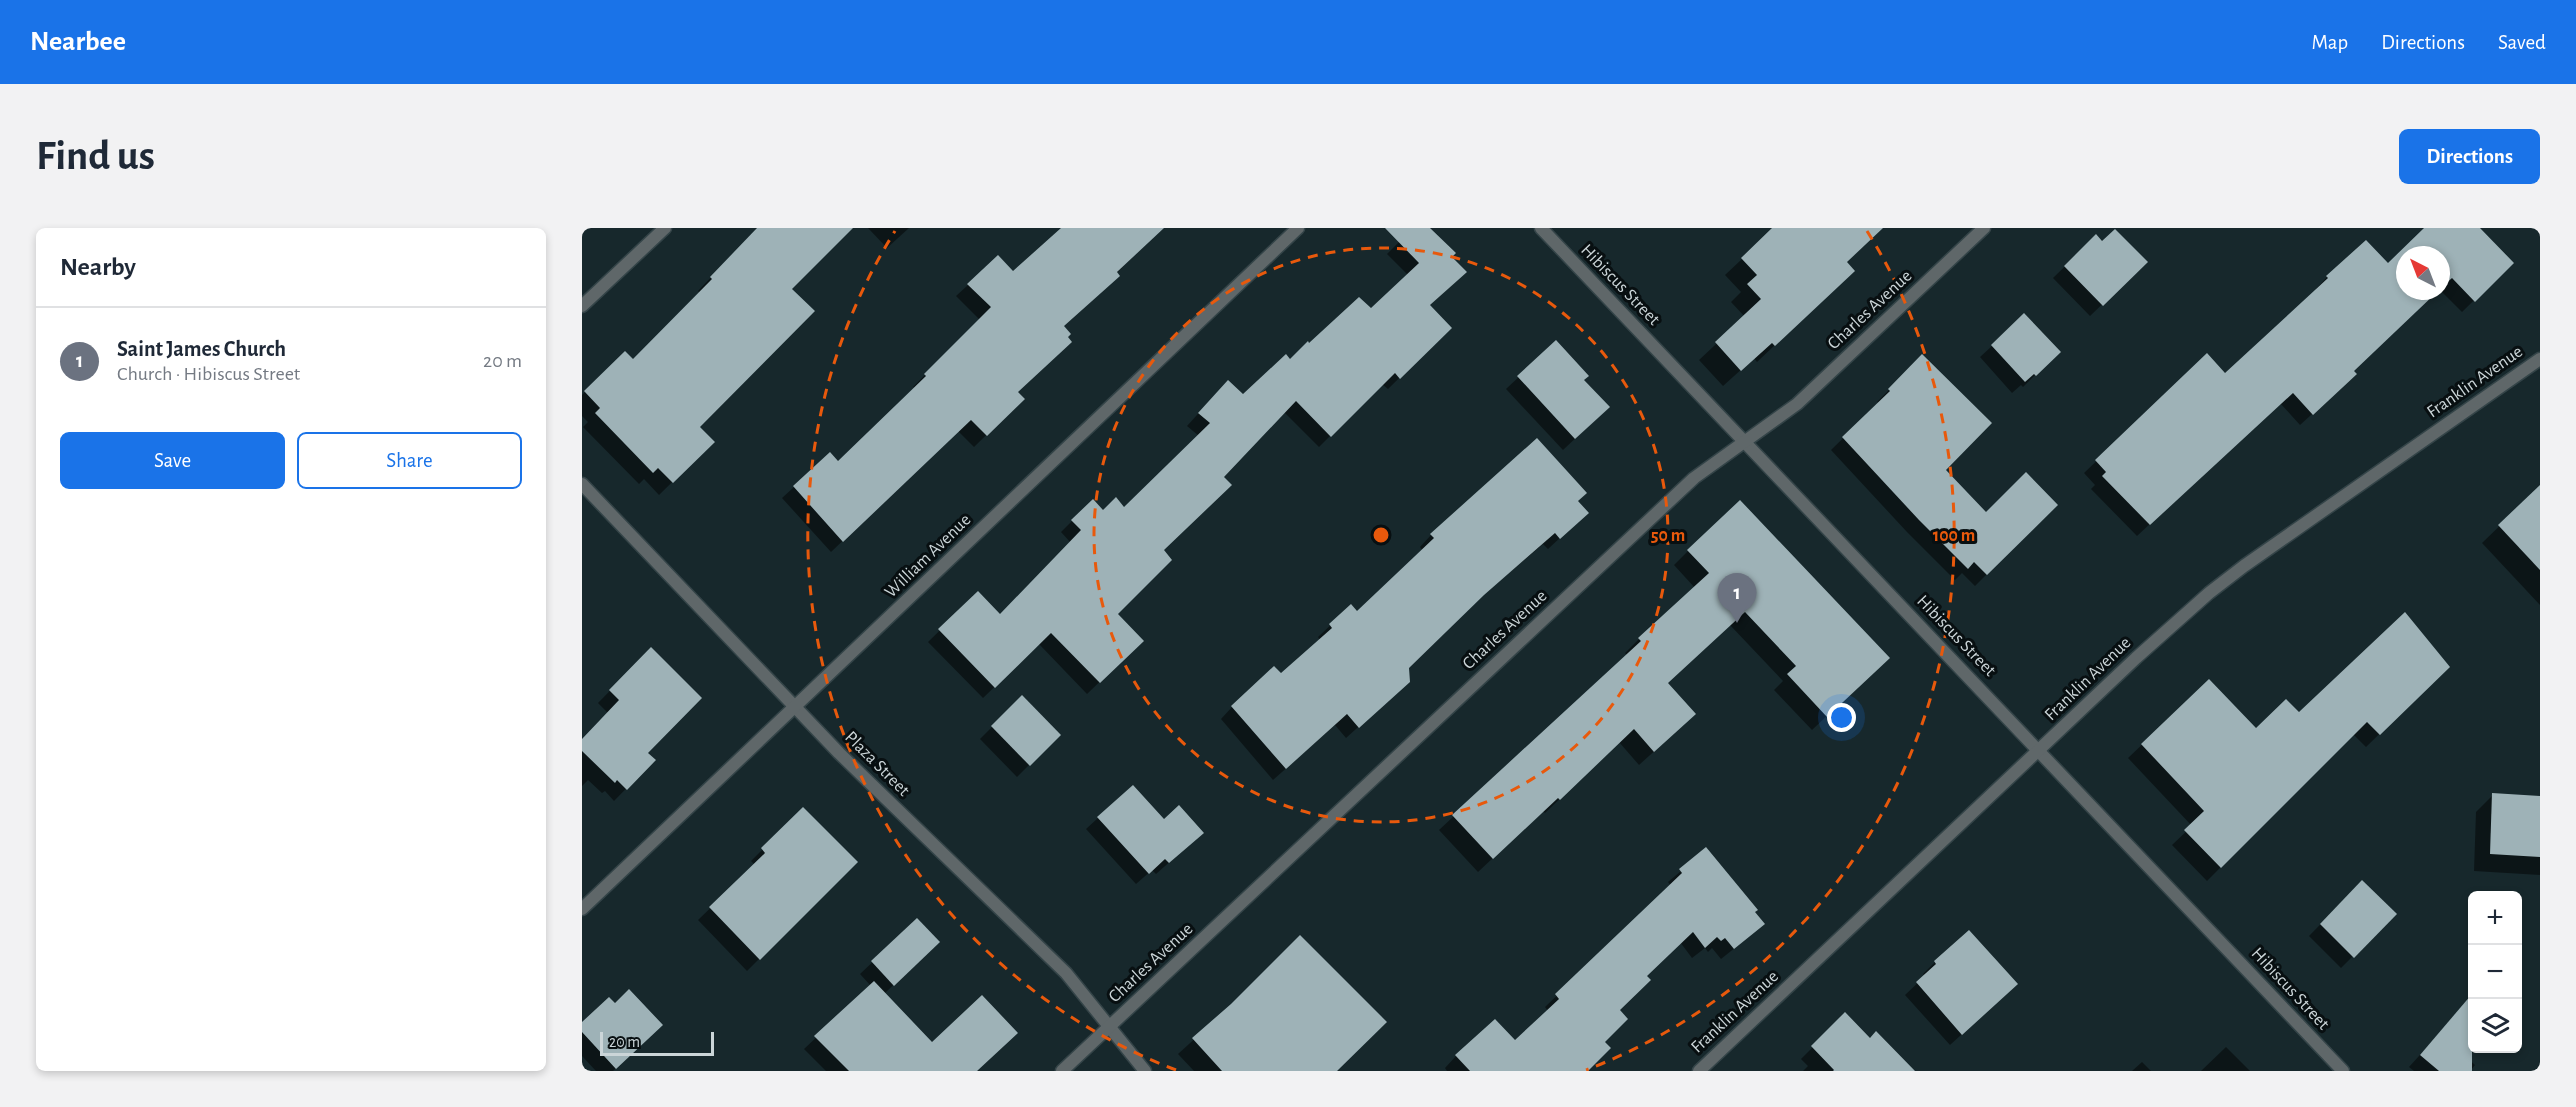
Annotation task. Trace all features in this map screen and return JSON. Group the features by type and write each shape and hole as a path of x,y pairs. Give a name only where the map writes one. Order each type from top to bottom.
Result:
{"street":[{"path":"582,306 665,228"},
{"name":"William Avenue","path":"582,909 1298,228"},
{"name":"Hibiscus Street","path":"1541,228 2343,1071"},
{"name":"Charles Avenue","path":"1062,1071 1694,478 1797,404 1984,228"},
{"name":"Franklin Avenue","path":"1699,1071 2136,658 2217,586 2540,359"},
{"name":"Plaza Street","path":"582,484 888,801 1066,973 1145,1071"}],"building":[{"path":"757,228 853,228 792,289 815,311 700,427 715,442 673,483 658,468 653,473 595,413 600,408 584,391 625,351 633,359 712,279 710,277"},
{"path":"1061,228 1164,228 1117,272 1120,276 1064,326 1071,334 1068,337 1072,342 1018,392 1025,399 987,436 971,420 843,542 793,486 830,452 838,461 926,376 924,374 991,307 967,284 998,255 1013,271"},
{"path":"1385,228 1430,228 1456,253 1452,257 1467,272 1430,305 1452,328 1400,379 1395,373 1331,437 1296,401 1224,477 1232,485 1164,550 1172,560 1118,614 1144,641 1100,683 1051,633 995,688 938,629 978,591 1000,614 1081,530 1071,520 1093,499 1103,510 1116,497 1124,507 1210,423 1198,413 1228,380 1243,394 1286,354 1290,359 1359,297 1371,308 1419,263"},
{"path":"1772,228 1883,228 1847,262 1855,271 1775,346 1772,343 1741,371 1715,342 1761,299 1747,284 1757,275 1741,258"},
{"path":"2424,228 2480,228 2514,263 2475,302 2452,278 2450,280 2450,246 2405,246"},
{"path":"2115,229 2148,262 2103,306 2064,266 2096,234 2102,241"},
{"path":"2366,240 2388,263 2396,255 2396,300 2429,300 2354,371 2357,374 2313,415 2293,393 2150,525 2102,476 2106,472 2095,460 2207,353 2225,373"},
{"path":"2024,313 2061,352 2036,376 2034,374 2025,382 1991,345"},
{"path":"1556,340 1589,376 1584,380 1610,407 1575,439 1517,376"},
{"path":"1922,354 1992,423 1946,470 1986,512 2026,472 2058,505 1987,575 1974,562 1968,569 1842,437 1890,391 1888,389"},
{"path":"1537,438 1587,493 1578,501 1589,513 1560,539 1555,533 1484,595 1409,668 1410,682 1359,728 1347,714 1286,769 1231,706 1274,666 1281,673 1332,628 1329,624 1351,604 1357,611 1434,538 1430,534"},
{"path":"2540,485 2540,570 2498,525"},
{"path":"1740,500 1890,658 1827,717 1787,674 1796,666 1745,612 1668,683 1696,714 1654,752 1634,729 1560,800 1558,798 1493,859 1452,815 1641,641 1638,638 1709,573 1687,550"},
{"path":"2405,612 2450,667 2380,735 2367,722 2221,868 2184,830 2204,811 2141,744 2209,679 2256,728 2286,699 2299,712"},
{"path":"651,647 702,698 648,753 656,760 627,790 617,780 615,783 582,751 582,739 619,700 609,690"},
{"path":"1022,695 1061,735 1030,766 991,726"},
{"path":"1133,785 1164,819 1179,805 1204,833 1169,863 1165,859 1149,874 1097,817"},
{"path":"2492,793 2540,796 2540,857 2490,854"},
{"path":"803,807 858,862 760,960 709,907 765,853 761,848"},
{"path":"1706,847 1758,910 1755,912 1765,924 1734,949 1725,938 1721,941 1717,937 1705,948 1693,932 1647,976 1651,980 1620,1010 1628,1019 1605,1042 1611,1048 1588,1071 1470,1071 1455,1055 1495,1019 1515,1040 1559,999 1555,994 1682,873 1679,869"},
{"path":"2362,880 2397,914 2354,958 2320,924"},
{"path":"917,918 940,942 894,986 871,961"},
{"path":"1969,930 2018,984 1962,1035 1916,982 1936,964 1934,961"},
{"path":"1300,935 1387,1022 1337,1071 1222,1071 1192,1038 1231,1004"},
{"path":"874,981 932,1042 982,995 1018,1033 977,1071 849,1071 814,1036"},
{"path":"629,989 663,1025 616,1069 582,1032 582,1022 609,997 615,1003"},
{"path":"2468,999 2468,1053 2472,1053 2472,1071 2439,1071 2420,1055"},
{"path":"1845,1012 1870,1038 1876,1031 1915,1071 1833,1071 1811,1046"}],"place":[{"name":"Saint James Church","path":"1737,623"}]}
